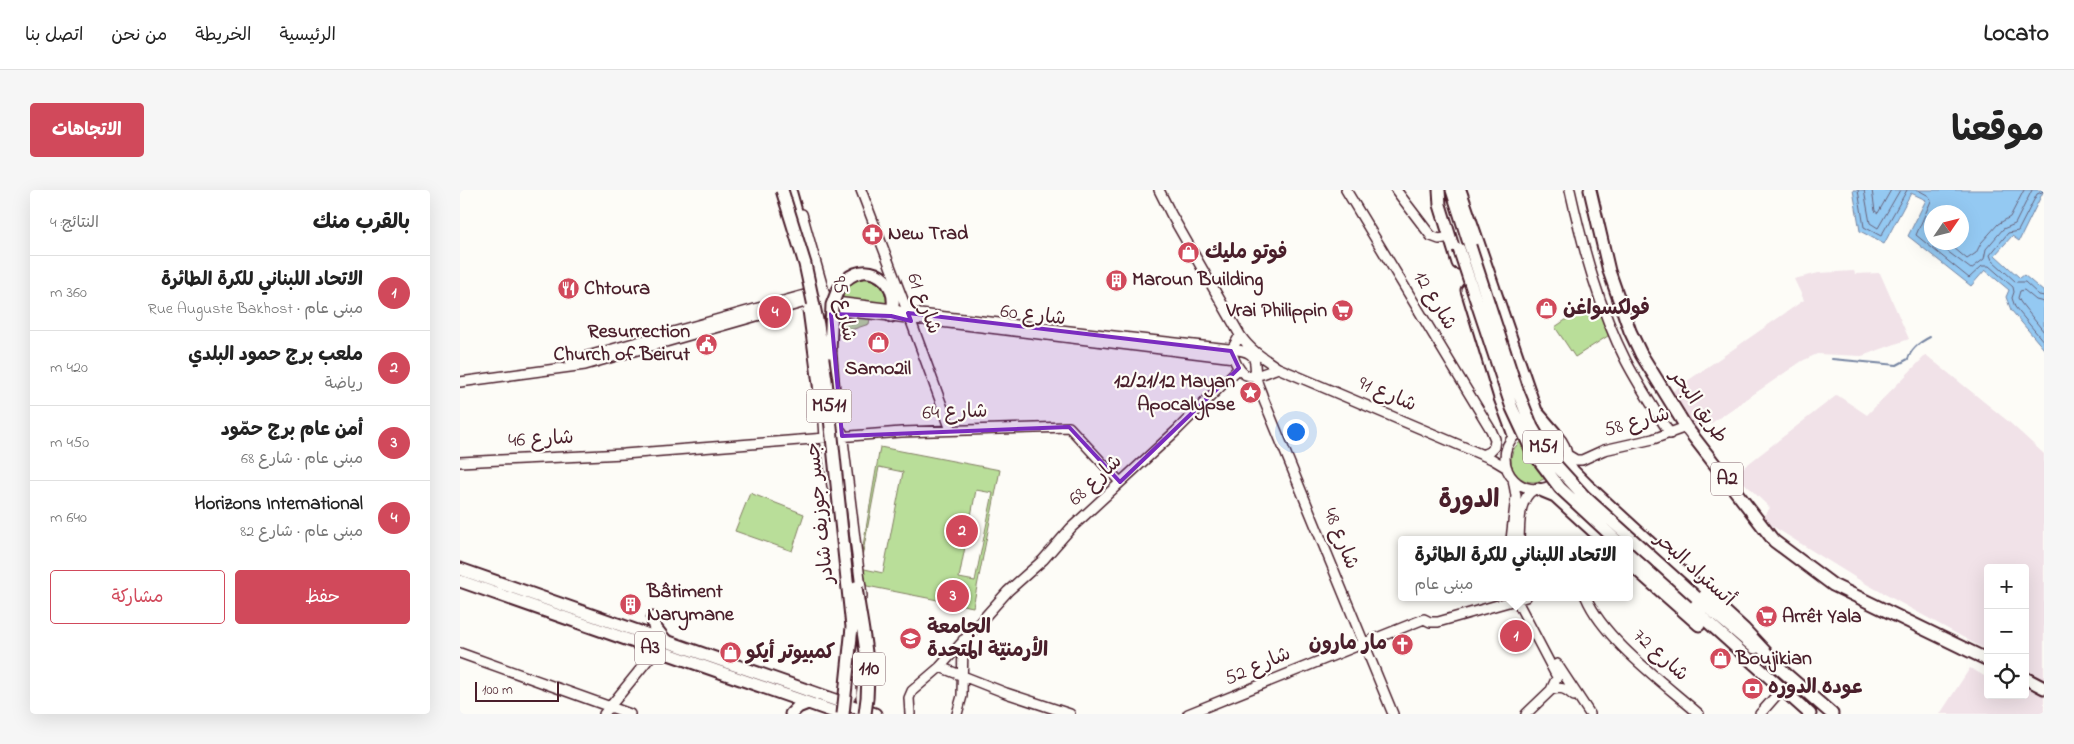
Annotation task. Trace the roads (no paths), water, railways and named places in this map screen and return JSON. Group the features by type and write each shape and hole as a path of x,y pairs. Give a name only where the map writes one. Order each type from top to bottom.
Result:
{"highway":[{"name":"جسر جوزيف شادر","path":"782,190 803,256 812,293 826,380 834,460 857,626"},
{"name":"جسر جوزيف شادر","path":"790,190 824,311 830,352 857,626"},
{"path":"1440,190 1439,201 1512,438"},
{"name":"أتستراد البحر","path":"1440,190 1465,248 1532,427 1555,464 1584,496 1625,536"},
{"name":"أتستراد البحر","path":"1452,190 1465,248 1512,408 1532,451 1560,488 1612,536"},
{"path":"1460,190 1536,411 1555,433"},
{"name":"طريق البحر","path":"1590,190 1609,270 1630,331 1658,385 1686,427 1766,532 1789,553 1839,588 1984,658"},
{"path":"830,352 832,305 839,288 848,278 866,272 886,280 892,291 894,302 892,312"},
{"path":"809,302 810,328 827,442 834,460"},
{"path":"1566,457 1573,471 1587,485 1744,629 1785,673"},
{"path":"1566,505 1566,493 1571,487 1579,484 1587,485"},
{"path":"1537,489 1552,494 1599,536"},
{"name":"أتستراد البحر","path":"1633,544 1772,680 1810,714"},
{"name":"أتستراد البحر","path":"1633,554 1785,673 1832,714"},
{"path":"1633,567 1731,653 1754,670 1772,680"},
{"name":"A3","path":"460,569 665,640 843,710"},
{"name":"A3","path":"460,581 808,703 875,714"},
{"path":"637,631 653,618 654,626 665,640"},
{"name":"110","path":"843,710 857,626"},
{"name":"110","path":"857,626 869,668 869,687 864,712"},
{"path":"2029,680 2044,688"},
{"path":"791,714 798,707 808,703"}],"street":[{"path":"777,190 800,256 816,333 825,438 848,612 852,680 851,696 843,710"},
{"name":"شارع 95","path":"795,190 814,251 828,315 863,602 864,680 861,697 864,712"},
{"name":"شارع 61","path":"861,190 910,316 951,430"},
{"name":"شارع 91","path":"1159,190 1240,335 1246,344 1260,356 1278,368 1482,455 1506,468"},
{"name":"شارع 12","path":"1346,190 1491,430"},
{"path":"1396,190 1434,231 1449,235"},
{"path":"1402,190 1419,217"},
{"path":"1570,190 1598,294 1627,362 1670,434"},
{"name":"شارع 60","path":"826,301 910,316 1233,354 1243,351 1254,358 1257,365 1256,377"},
{"path":"460,382 473,378 588,358 783,305 809,302"},
{"name":"شارع 60","path":"828,315 839,311 892,312"},
{"path":"1240,335 1233,354 1239,368 1247,375 1256,377 1278,368"},
{"name":"شارع 68","path":"910,714 909,698 912,691 940,667 1008,591 1043,560 1071,528 1176,431 1239,368"},
{"path":"460,377 473,378"},
{"name":"شارع 48","path":"1256,377 1393,714"},
{"name":"شارع 64","path":"825,438 951,430 1069,427 1120,482"},
{"path":"1511,536 1516,491 1513,479 1506,468 1505,455 1512,438 1520,431 1534,427 1548,429 1555,433 1564,446 1565,467 1558,480 1530,492 1524,502 1520,536"},
{"name":"شارع 58","path":"1566,457 1576,460 1588,458 1598,452 1670,434 1686,427"},
{"path":"1491,430 1500,438 1512,438"},
{"path":"1482,455 1494,447 1495,438 1491,430"},
{"name":"شارع 46","path":"460,462 624,454 825,438"},
{"path":"1513,479 1523,486 1537,489"},
{"name":"شارع 52","path":"1188,714 1424,619 1430,622 1438,622 1510,601"},
{"path":"1521,601 1557,674 1556,682 1550,690 1526,714"},
{"path":"1522,601 1549,650 1590,714"},
{"name":"شارع 72","path":"1588,601 1597,619 1618,643 1699,714"},
{"path":"957,714 961,702 963,640"},
{"path":"604,714 656,650"},
{"path":"460,653 630,714"},
{"path":"940,667 963,677 1070,714"},
{"path":"852,680 858,684 864,680"},
{"path":"1550,690 1557,688 1567,690 1583,705"},
{"path":"1760,714 1782,689"}],"water":[{"path":"1853,190 2044,190 2019,241 2012,236 1995,255 2020,278 2024,275 2044,292 2044,349 2011,310 2006,297 2009,290 1985,270 1971,286 1926,250 1969,250 1969,205 1924,205 1924,249 1908,236 1926,200 1911,193 1884,244 1860,231"}],"waterway":[{"path":"1832,359 1897,365 1908,359 1916,346 1930,337"}],"place":[{"name":"New Trad","path":"872,234"},
{"name":"فوتو مليك","path":"1189,253"},
{"name":"Maroun Building","path":"1116,280"},
{"name":"Chtoura","path":"568,289"},
{"name":"فولكسواغن","path":"1547,309"},
{"name":"Vrai Philippin","path":"1343,311"},
{"name":"Horizons International","path":"775,312"},
{"name":"Samo2il","path":"878,343"},
{"name":"Resurrection Church of Beirut","path":"706,344"},
{"name":"12/21/12 Mayan Apocalypse","path":"1251,393"},
{"name":"ملعب برج حمود البلدي","path":"962,531"},
{"name":"أمن عام برج حمّود","path":"953,596"},
{"name":"Bâtiment Narymane","path":"631,604"},
{"name":"Arrêt Yala","path":"1766,617"},
{"name":"الاتحاد اللبناني للكرة الطائرة","path":"1516,636"},
{"name":"الجامعة الأرمنيّة المتحدة","path":"911,639"},
{"name":"مار مارون","path":"1403,644"},
{"name":"كمبيوتر أيكو","path":"730,653"},
{"name":"Boujikian","path":"1720,659"},
{"name":"عوده الدوره","path":"1752,688"}],"district":[{"name":"الدورة","path":"1469,501"}]}
